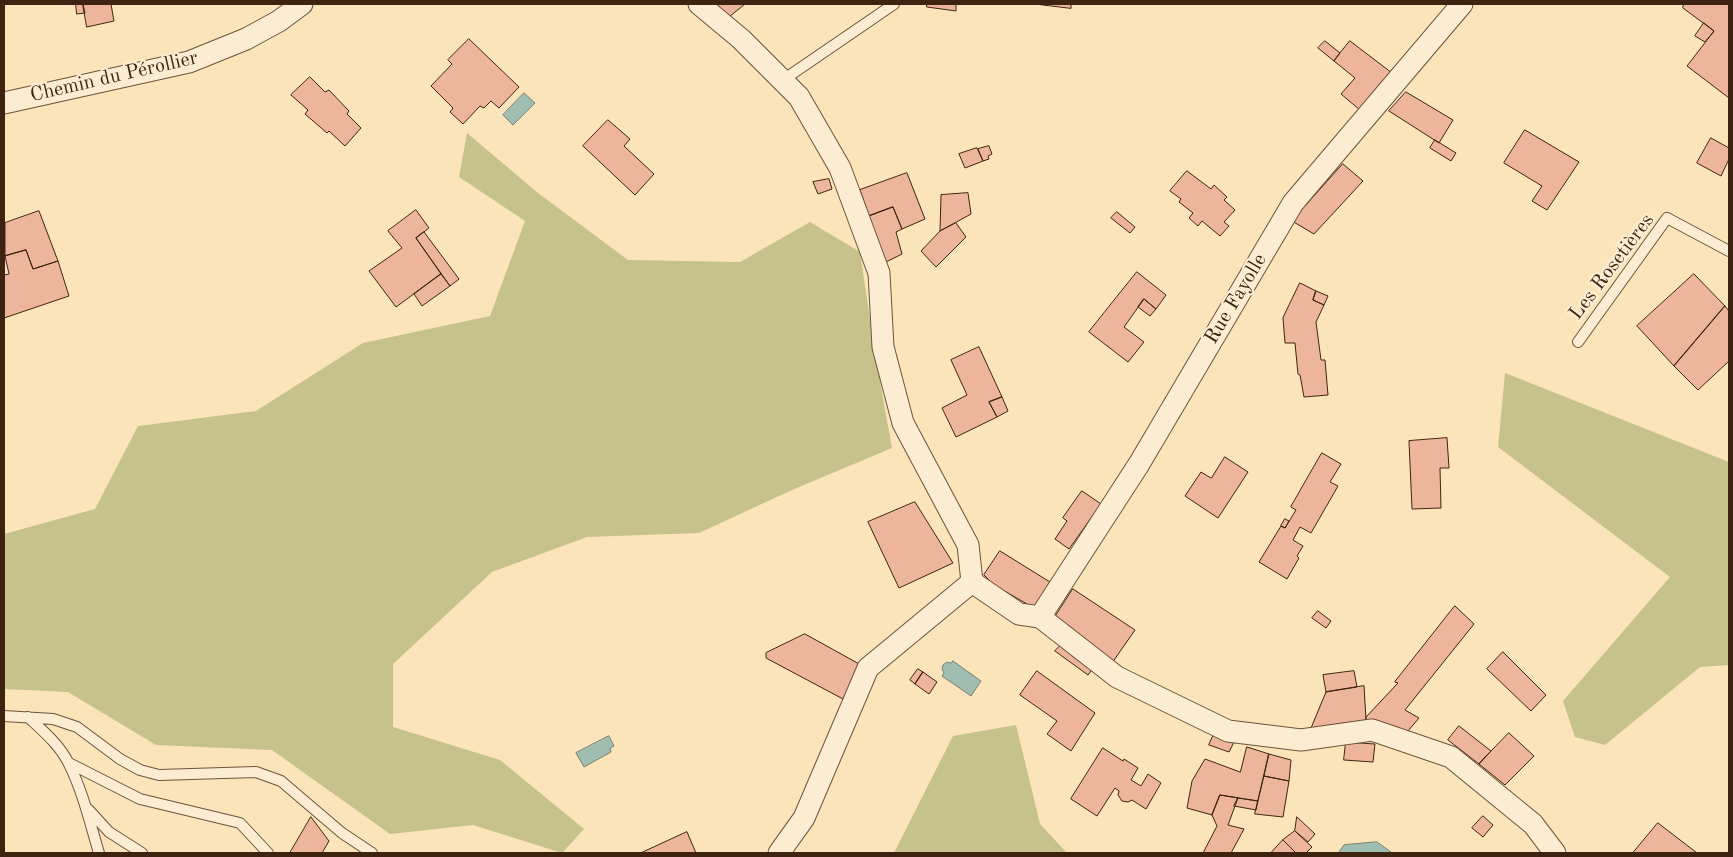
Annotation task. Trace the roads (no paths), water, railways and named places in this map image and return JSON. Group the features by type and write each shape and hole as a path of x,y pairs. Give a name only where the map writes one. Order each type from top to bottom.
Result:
{"street":[{"name":"Chemin du Pérollier","path":"4,103 189,62 246,40 279,21 302,4"},
{"path":"699,4 741,39 800,97 840,168 878,273 883,347 903,423 968,545 972,582 1019,614 1040,617 1117,676 1228,731 1301,740 1372,730 1451,757 1533,824 1555,853"},
{"name":"Rue Fayolle","path":"1040,617 1139,464 1293,203 1462,4"},
{"path":"779,853 804,818 868,668 972,582"}],"lane":[{"path":"783,80 894,4"},
{"name":"Les Rosetières","path":"1578,342 1668,218 1729,251"},
{"path":"4,716 53,719 77,727 120,759 140,770 159,775 256,772 281,781 342,834 372,853"},
{"path":"28,717 55,742 69,763 85,806 99,853"},
{"path":"69,763 140,799 240,824 268,853"},
{"path":"85,806 109,832 142,853"}]}
